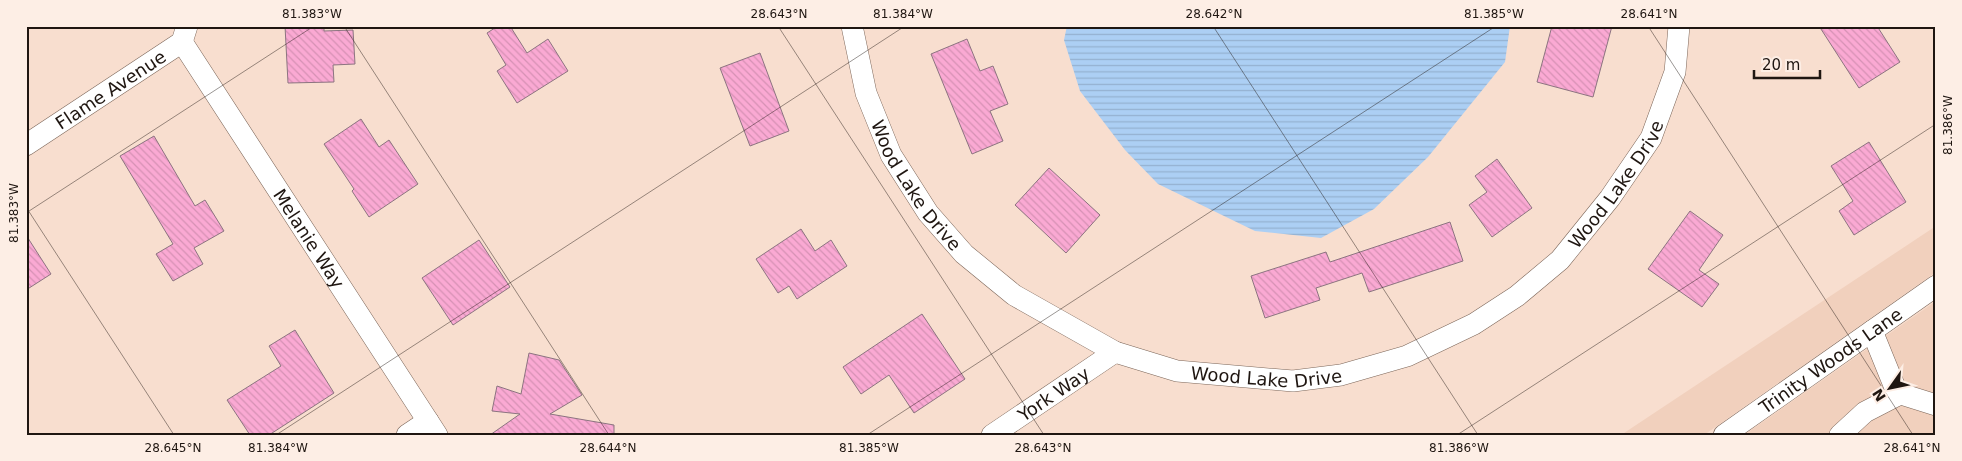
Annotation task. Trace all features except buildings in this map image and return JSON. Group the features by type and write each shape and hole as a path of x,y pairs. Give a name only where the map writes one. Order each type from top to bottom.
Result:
{"street":[{"name":"Wood Lake Drive","path":"852,26 866,93 891,155 928,213 964,254 1014,295 1115,352 1177,371 1293,381 1341,376 1407,356 1474,324 1517,296 1560,260 1610,198 1651,138 1675,72 1679,26"},
{"name":"Flame Avenue","path":"26,145 184,34"},
{"name":"Melanie Way","path":"184,34 432,428"},
{"name":"Trinity Woods Lane","path":"1724,435 1936,286"},
{"path":"1872,331 1898,395"},
{"name":"York Way","path":"992,435 1115,352"},
{"path":"1840,435 1865,412 1901,394 1936,405"},
{"path":"407,435 432,428"}],"shaded area":[{"path":"1936,226 1936,272 1704,435 1621,435"},
{"path":"1936,301 1936,435 1744,435"}],"water":[{"path":"1067,26 1510,26 1505,62 1428,157 1374,209 1321,238 1255,231 1158,184 1125,150 1080,91 1064,40"}]}
